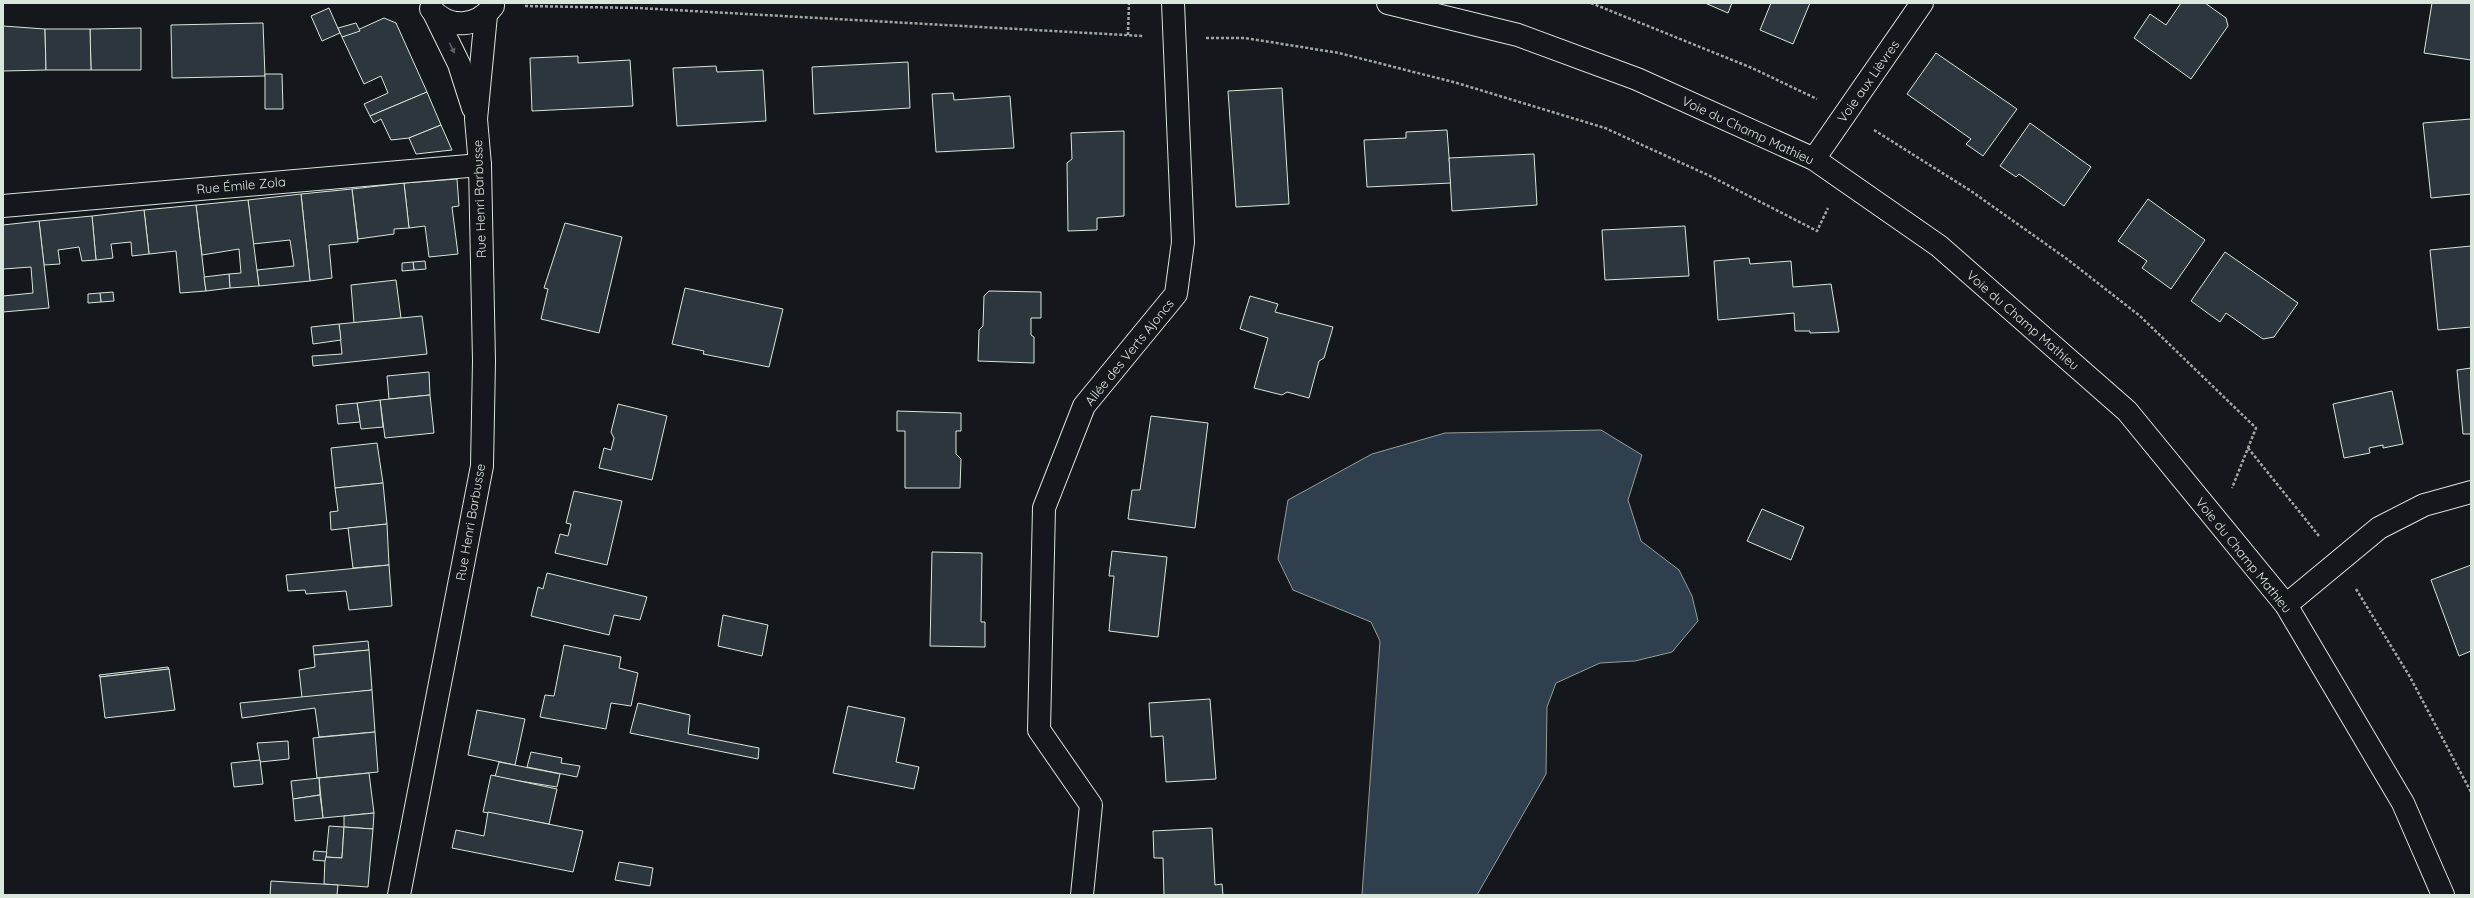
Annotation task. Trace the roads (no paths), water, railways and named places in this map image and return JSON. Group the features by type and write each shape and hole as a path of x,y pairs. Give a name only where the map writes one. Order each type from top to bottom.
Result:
{"street":[{"name":"Allée des Verts Ajoncs","path":"1082,895 1091,805 1039,730 1044,508 1084,406 1176,294 1183,242 1173,3"},
{"name":"Voie du Champ Mathieu","path":"1388,3 1518,35 1637,78 1814,159 1939,246 2127,411 2286,605 2403,803 2443,895"},
{"name":"Voie aux Lièvres","path":"1814,159 1922,3"},
{"path":"430,8 443,20 454,24 476,21 490,9"},
{"name":"Rue Henri Barbusse","path":"399,895 482,466 484,361 480,164 476,119 459,64 430,8"},
{"name":"Rue Henri Barbusse","path":"476,119 490,9"},
{"name":"Rue Émile Zola","path":"3,206 480,164"},
{"path":"2286,605 2379,528 2424,505 2471,492"}],"water":[{"path":"1601,430 1642,455 1628,500 1641,541 1679,570 1692,596 1698,621 1672,652 1635,661 1600,663 1556,683 1547,707 1546,774 1477,895 1362,895 1380,641 1371,622 1293,590 1278,559 1288,500 1372,454 1445,433"}]}
